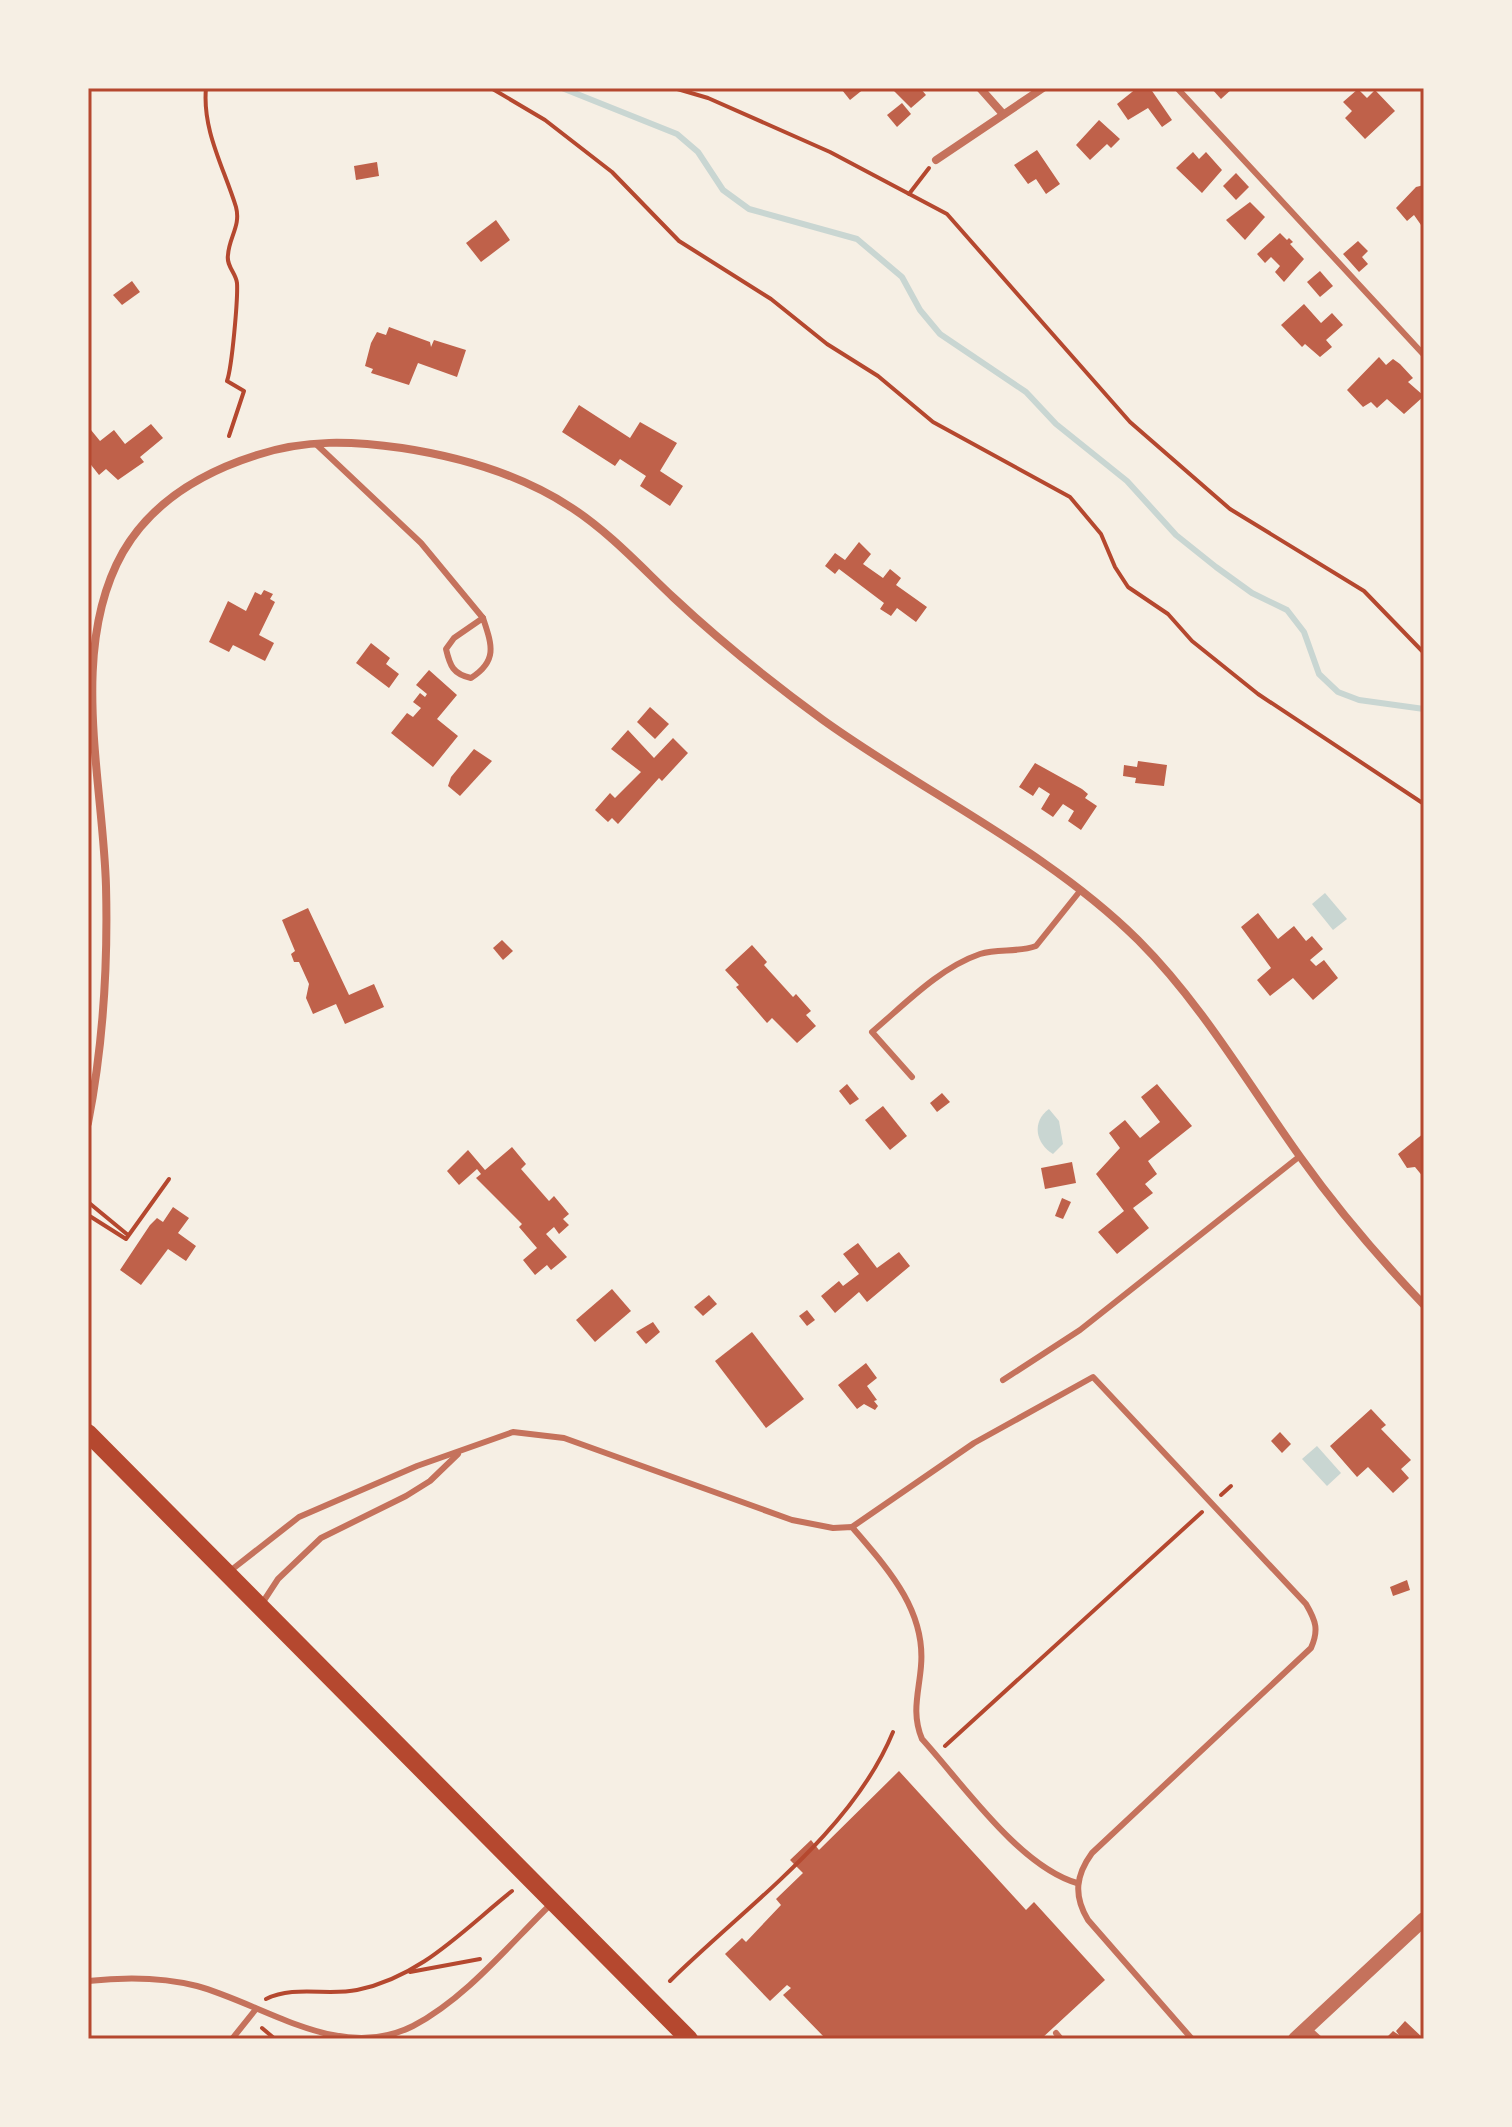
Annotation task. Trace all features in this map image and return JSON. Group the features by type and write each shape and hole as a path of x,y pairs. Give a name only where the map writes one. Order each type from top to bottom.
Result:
{"main road":[{"path":"88,1433 689,2039"}],"street":[{"path":"980,88 1003,114"},
{"path":"936,160 1043,88"},
{"path":"88,1123 105,957 105,857 93,657 106,589 126,546 171,498 238,461 313,442 373,444 437,453 487,468 561,501 601,529 698,620 784,690 1080,891 1118,921 1171,976 1300,1156 1371,1248 1424,1305"},
{"path":"1295,2039 1424,1919"},
{"path":"1306,2028 1318,2039"}],"lane":[{"path":"1177,88 1424,355"},
{"path":"313,442 421,543 483,618 493,647 491,660 471,678 459,675 450,666 446,649 454,638 483,618"},
{"path":"912,1077 872,1032 929,985 965,962 979,955 1036,946 1080,891"},
{"path":"1003,1380 1051,1352 1300,1156"},
{"path":"227,1574 299,1517 417,1466 513,1432 544,1433 792,1520 833,1528 852,1527 974,1443 1093,1377 1306,1604 1316,1620 1317,1634 1311,1648 1092,1853 1077,1883 1081,1908 1088,1920 1191,2038"},
{"path":"260,1606 278,1579 321,1538 406,1496 430,1481 461,1452"},
{"path":"852,1527 893,1575 912,1608 922,1664 915,1700 917,1726 936,1754 1033,1861 1056,1877 1077,1883"},
{"path":"88,1981 173,1981 226,1996 336,2035 384,2037 428,2017 553,1903"},
{"path":"232,2039 256,2009"}],"path":[{"path":"206,88 214,148 236,209 238,229 228,255 229,267 237,281 231,343 234,361 227,381 244,391 229,436"},
{"path":"491,88 545,120 612,172 679,241 771,299 827,344 878,376 933,422 1070,497 1101,534 1115,567 1128,587 1168,614 1192,641 1258,694 1424,804"},
{"path":"674,88 708,98 830,152 947,214 1130,422 1230,509 1364,591 1424,653"},
{"path":"909,194 936,160"},
{"path":"88,1202 99,1216 128,1235 169,1179"},
{"path":"88,1215 99,1216"},
{"path":"936,1754 1231,1486"},
{"path":"670,1981 785,1873 862,1792 878,1768 893,1732"},
{"path":"404,1973 442,1950 512,1891"},
{"path":"256,2009 266,1999 288,1992 356,1990 404,1973 479,1958 488,1965"},
{"path":"262,2028 275,2039"}],"shaded area":[{"path":"1325,893 1347,919 1333,930 1312,904"},
{"path":"1049,1109 1059,1121 1063,1144 1053,1154 1043,1145 1038,1133 1040,1120"},
{"path":"1317,1446 1341,1473 1327,1486 1302,1459"}],"building":[{"path":"865,88 850,100 842,90"},
{"path":"891,88 920,88 926,95 911,108"},
{"path":"1137,88 1150,88 1172,120 1162,127 1148,108 1128,120 1117,104"},
{"path":"1211,88 1233,88 1221,99"},
{"path":"1358,89 1367,98 1375,90 1395,111 1365,139 1345,118 1352,111 1343,102"},
{"path":"902,103 911,114 897,127 887,115"},
{"path":"1099,120 1120,139 1111,148 1107,144 1090,160 1076,145"},
{"path":"1037,150 1060,184 1046,194 1036,179 1028,184 1014,165"},
{"path":"1193,152 1199,159 1206,152 1222,170 1202,193 1176,168"},
{"path":"377,162 379,176 356,180 354,166"},
{"path":"1236,173 1249,187 1236,200 1223,186"},
{"path":"1424,185 1424,222 1421,225 1414,215 1407,221 1396,208 1416,187"},
{"path":"1250,202 1265,217 1245,240 1226,220"},
{"path":"496,220 510,240 481,262 466,243"},
{"path":"1280,233 1293,242 1290,244 1304,259 1284,282 1275,272 1280,266 1271,257 1265,263 1257,254"},
{"path":"1358,241 1368,251 1362,257 1368,264 1359,272 1343,254"},
{"path":"1320,271 1333,286 1320,297 1307,282"},
{"path":"132,281 140,292 122,305 113,295"},
{"path":"1304,304 1321,323 1332,313 1343,325 1326,340 1332,347 1320,357 1305,344 1302,347 1281,325"},
{"path":"389,327 430,342 431,347 434,340 466,350 457,377 418,363 409,385 371,373 373,369 365,366 371,343 377,332 386,335"},
{"path":"1379,357 1386,365 1393,359 1400,364 1413,378 1408,382 1424,396 1404,414 1387,399 1377,408 1371,402 1363,407 1347,390"},
{"path":"579,405 630,438 640,422 677,443 660,471 683,486 670,506 640,486 646,476 620,459 615,466 562,432"},
{"path":"151,424 163,438 140,457 144,462 118,480 106,469 99,475 88,461 88,433 91,430 100,441 114,430 125,444"},
{"path":"859,542 871,554 863,564 883,578 890,569 901,578 896,585 927,607 916,622 897,608 891,616 880,609 884,603 839,569 835,574 825,566 835,553 845,560"},
{"path":"264,590 273,594 270,599 275,602 259,635 274,643 265,661 233,645 229,652 209,642 228,601 246,611 255,592 261,595"},
{"path":"371,643 390,658 386,664 399,674 389,688 356,663"},
{"path":"429,670 457,695 437,719 458,736 433,767 391,733 407,713 413,717 421,708 413,702 420,693 425,697 427,694 416,685"},
{"path":"650,707 669,724 655,739 637,722"},
{"path":"628,730 654,758 673,738 688,753 662,781 659,778 618,824 612,818 608,822 595,810 610,793 615,798 641,772 611,749"},
{"path":"474,749 492,761 460,796 448,786 451,777"},
{"path":"1138,761 1167,765 1164,786 1135,783 1136,778 1123,776 1124,765 1137,767"},
{"path":"1035,763 1082,789 1088,794 1085,798 1097,806 1081,830 1068,821 1074,811 1063,804 1053,817 1041,809 1050,794 1039,787 1033,796 1019,787"},
{"path":"308,908 349,995 374,984 384,1007 345,1024 336,1004 313,1014 306,998 309,984 299,962 294,962 291,954 295,951 282,920"},
{"path":"1258,913 1278,939 1294,926 1306,941 1312,936 1323,949 1310,960 1316,966 1324,960 1338,978 1313,1000 1293,978 1270,996 1257,980 1271,968 1241,927"},
{"path":"502,940 513,951 503,960 493,948"},
{"path":"752,945 767,962 764,965 793,997 796,994 811,1011 806,1015 816,1026 797,1043 772,1018 767,1023 725,970"},
{"path":"847,1084 859,1099 850,1105 839,1091"},
{"path":"1157,1084 1192,1126 1148,1161 1157,1174 1145,1184 1153,1193 1133,1208 1149,1228 1117,1254 1098,1232 1124,1211 1096,1174 1120,1148 1109,1133 1125,1120 1140,1138 1160,1122 1141,1097"},
{"path":"942,1093 950,1102 937,1112 930,1103"},
{"path":"883,1106 907,1136 890,1150 865,1120"},
{"path":"1424,1133 1424,1178 1415,1167 1407,1168 1398,1154"},
{"path":"512,1147 526,1164 521,1169 549,1201 554,1196 569,1214 563,1219 569,1225 559,1234 554,1227 546,1234 567,1257 551,1270 547,1265 535,1275 523,1260 537,1248 519,1227 522,1224 476,1178 481,1174 477,1169 459,1185 447,1171 468,1150 485,1170"},
{"path":"1072,1162 1076,1183 1045,1189 1041,1168"},
{"path":"1062,1198 1071,1202 1063,1219 1055,1216"},
{"path":"173,1207 189,1218 178,1233 196,1246 186,1261 168,1249 141,1285 120,1270 150,1225 157,1218 163,1222"},
{"path":"858,1243 877,1268 899,1252 910,1266 867,1302 859,1292 835,1313 821,1296 839,1281 843,1286 859,1274 843,1254"},
{"path":"612,1289 631,1311 595,1342 576,1320"},
{"path":"709,1295 717,1304 703,1316 694,1307"},
{"path":"807,1310 815,1320 807,1326 799,1316"},
{"path":"653,1322 660,1332 646,1344 636,1332"},
{"path":"752,1332 804,1399 766,1428 715,1361"},
{"path":"866,1363 877,1378 867,1386 877,1400 874,1401 878,1406 875,1410 864,1404 857,1409 838,1385"},
{"path":"1371,1409 1386,1425 1381,1429 1411,1460 1401,1469 1409,1478 1393,1493 1368,1467 1357,1477 1330,1446"},
{"path":"1280,1432 1291,1444 1282,1453 1271,1441"},
{"path":"1407,1580 1410,1590 1393,1596 1390,1587"},
{"path":"899,1771 1026,1910 1034,1902 1105,1980 1041,2039 826,2039 783,1995 791,1988 787,1985 770,2001 725,1954 742,1938 746,1942 781,1905 776,1899 803,1873 790,1860 811,1840 819,1850"},
{"path":"1405,2021 1424,2039 1385,2039 1393,2031 1399,2035 1396,2031"}],"waterway":[{"path":"562,88 677,134 698,152 723,190 749,209 857,239 902,277 920,310 940,334 1026,392 1056,424 1127,481 1176,535 1216,567 1252,593 1287,610 1304,632 1319,674 1338,692 1359,700 1424,709"}]}
